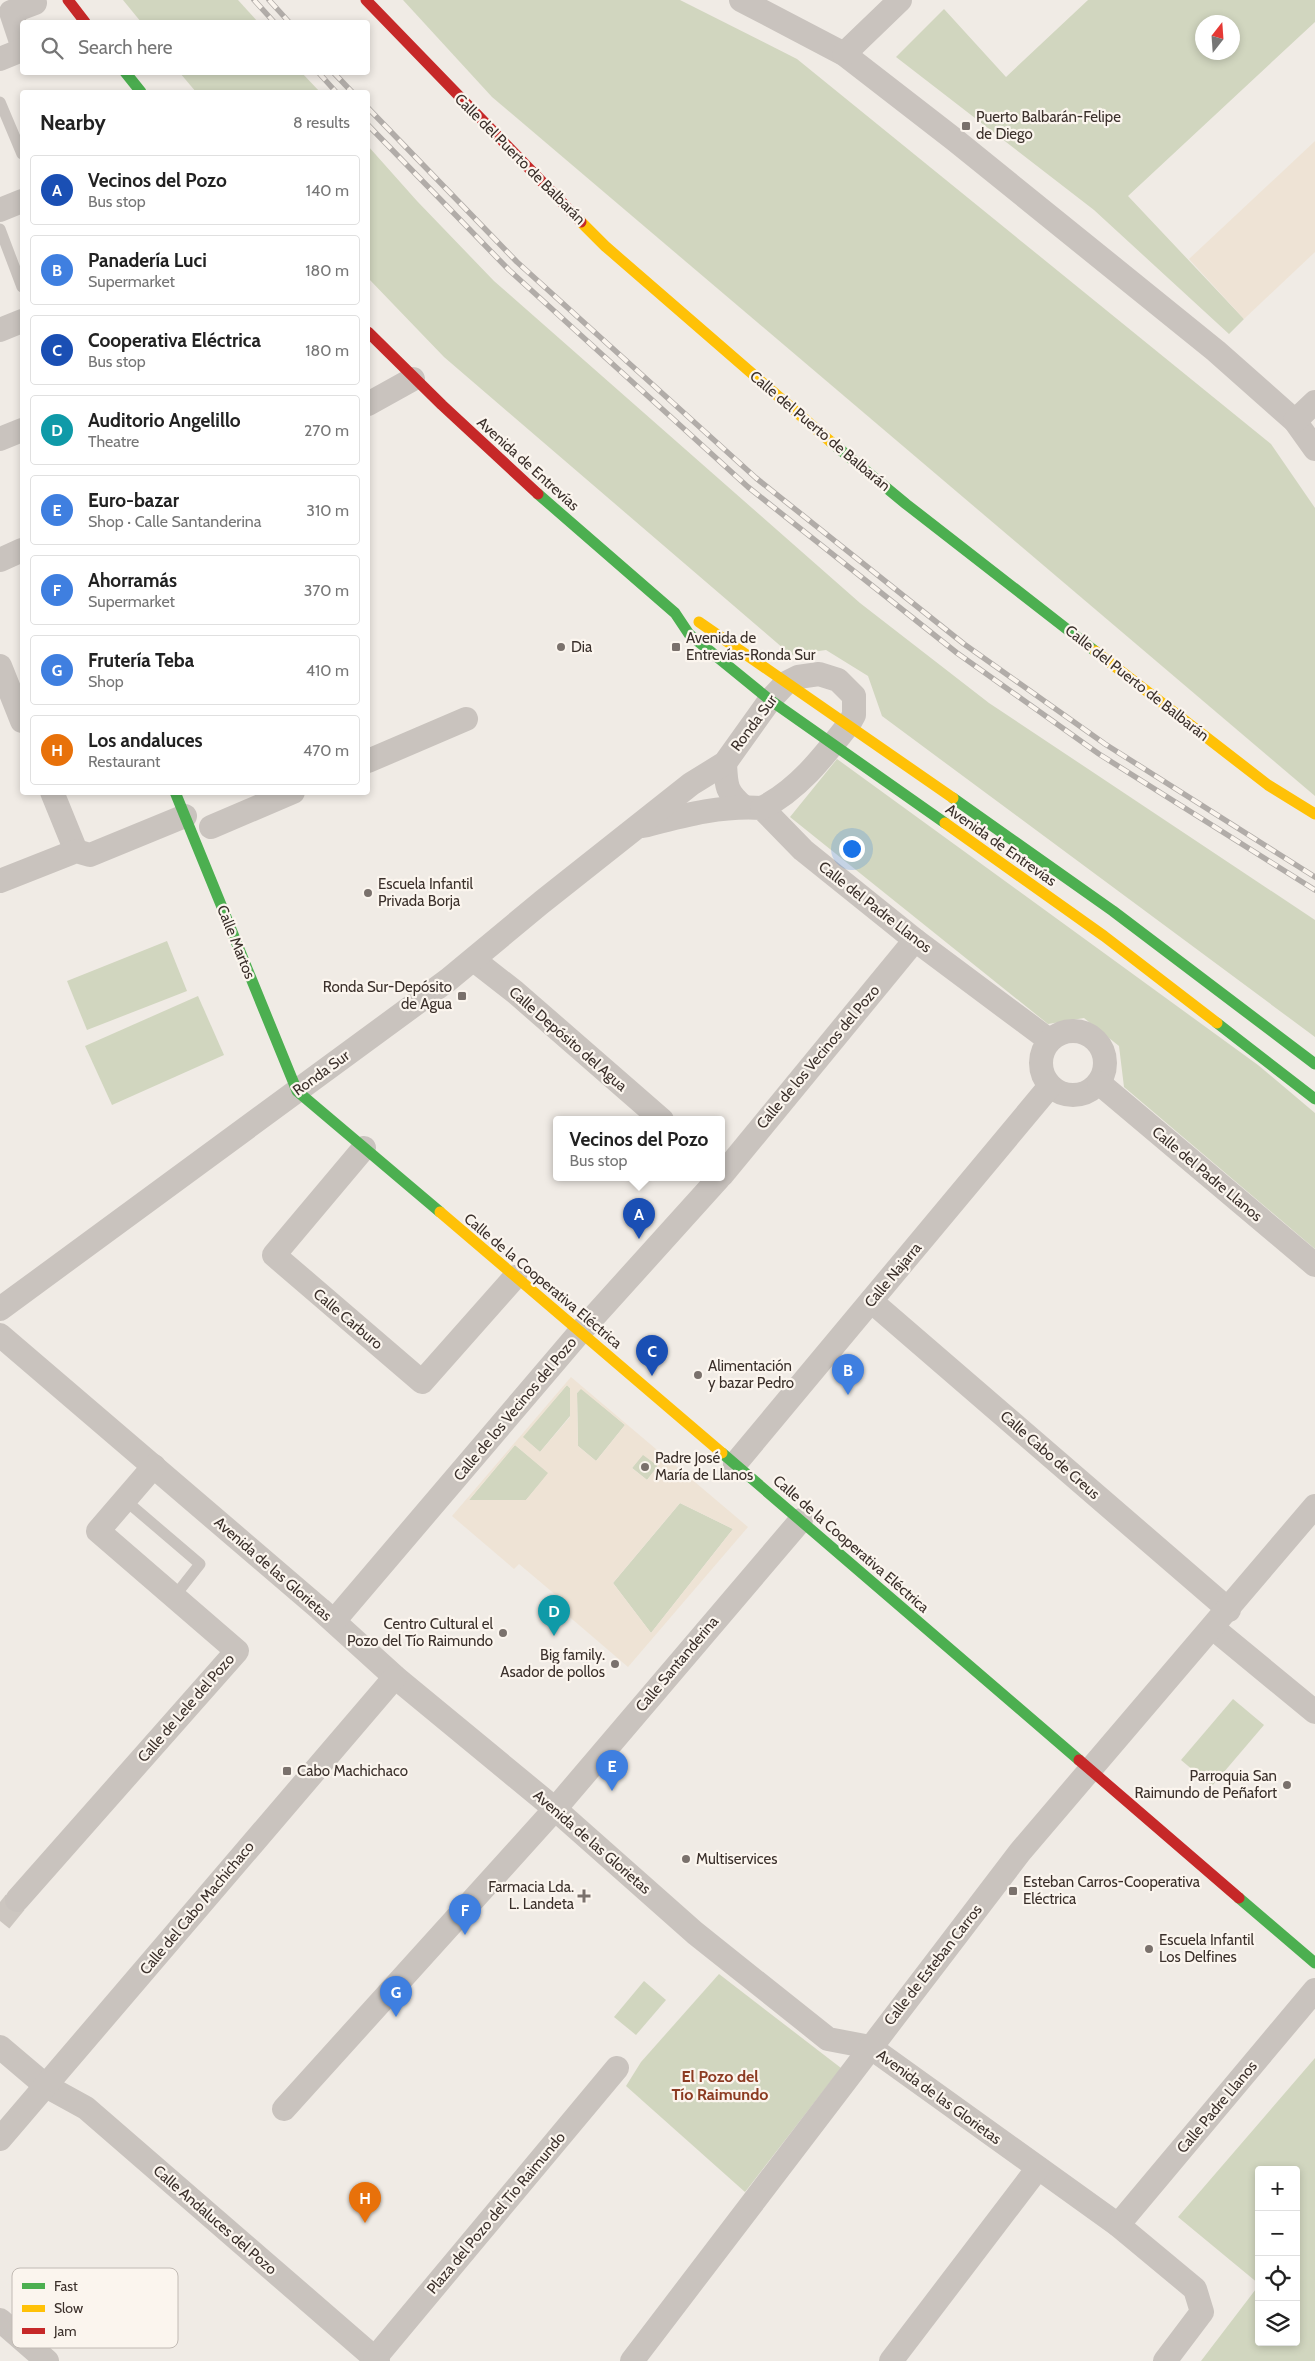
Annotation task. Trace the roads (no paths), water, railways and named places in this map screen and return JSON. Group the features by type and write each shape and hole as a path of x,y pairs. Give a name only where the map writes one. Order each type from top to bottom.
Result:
{"street":[{"path":"68,0 83,20"},
{"name":"Calle del Puerto de Balbarán","path":"366,0 464,104 605,246 760,382 906,504 1268,785 1315,814"},
{"path":"741,0 844,54 1216,351 1295,421 1315,449"},
{"path":"844,54 900,0"},
{"path":"20,39 11,12 35,2"},
{"path":"0,59 20,51"},
{"path":"127,75 139,90"},
{"path":"0,210 20,202"},
{"path":"0,330 20,322"},
{"name":"Avenida de Entrevías","path":"370,334 413,379 518,477 674,613 689,634 770,700 1104,936 1311,1095"},
{"path":"370,403 413,379"},
{"path":"1295,421 1315,402"},
{"path":"0,439 20,431"},
{"path":"0,560 20,551"},
{"name":"Avenida de Entrevías","path":"674,613 706,625 786,683"},
{"path":"0,666 20,716"},
{"name":"Ronda Sur","path":"0,1310 474,960 542,902 691,784 725,763 770,700 786,683 798,677 819,674 838,680 854,696 854,715 849,724 813,769 786,793 753,807 712,810 636,828"},
{"path":"370,760 466,719"},
{"name":"Avenida de Entrevías","path":"849,724 1113,911 1315,1064"},
{"name":"Calle del Padre Llanos","path":"725,763 730,795 753,807 803,850 915,940 1049,1040"},
{"path":"53,795 76,851"},
{"name":"Calle Martos","path":"176,795 297,1091"},
{"path":"211,827 286,795"},
{"path":"0,881 76,851 90,855 185,816"},
{"name":"Calle de los Vecinos del Pozo","path":"725,1169 915,940"},
{"name":"Calle Depósito del Agua","path":"474,960 515,992 657,1116"},
{"path":"1069,1030 1083,1031 1094,1037 1102,1047 1106,1060 1105,1072 1099,1083 1089,1092 1076,1095 1064,1094 1050,1086 1044,1078 1040,1064 1042,1053 1049,1040 1069,1030"},
{"name":"Calle del Padre Llanos","path":"1099,1083 1315,1265"},
{"name":"Calle Najarra","path":"735,1464 1050,1086"},
{"name":"Calle de la Cooperativa Eléctrica","path":"297,1091 801,1520 1315,1963"},
{"name":"Calle Carburo","path":"364,1148 274,1255 355,1325 422,1382 515,1277"},
{"name":"Calle de los Vecinos del Pozo","path":"334,1621 580,1332 715,1181"},
{"name":"Calle Cabo de Creus","path":"871,1301 1228,1610"},
{"name":"Avenida de las Glorietas","path":"0,1335 334,1621 395,1677 554,1809 696,1933 828,2039 870,2047 1118,2224 1195,2288 1202,2312 1165,2361"},
{"name":"Calle de Lele del Pozo","path":"17,1900 237,1651 98,1531 154,1466"},
{"name":"Calle de Esteban Carros","path":"632,2361 1020,1852 1213,1628 1315,1506"},
{"name":"Calle Santanderina","path":"554,1809 801,1520"},
{"path":"1213,1628 1315,1712"},
{"name":"Calle del Cabo Machichaco","path":"0,2138 395,1677"},
{"path":"284,2109 554,1809"},
{"name":"Calle Padre Llanos","path":"1118,2224 1315,1990"},
{"path":"0,2047 46,2086"},
{"name":"Plaza del Pozo del Tío Raimundo","path":"376,2360 617,2068"},
{"name":"Calle Andaluces del Pozo","path":"46,2086 86,2108 376,2360"},
{"path":"891,2361 1038,2168"},
{"path":"0,2320 12,2330"},
{"path":"32,2348 47,2361"}],"lane":[{"path":"0,102 20,149"},
{"path":"0,229 20,282"},
{"path":"1311,1095 1315,1080"},
{"path":"125,1500 200,1564 174,1597"}],"tunnel":[{"path":"0,1921 17,1900"}],"railway":[{"path":"254,0 272,20"},
{"path":"269,0 287,20"},
{"path":"321,75 334,90"},
{"path":"336,75 350,90"},
{"path":"370,110 517,262 756,478 964,644 1105,744 1315,877"},
{"path":"370,127 509,270 748,487 957,653 1099,754 1315,890"}],"place":[{"name":"Puerto Balbarán-Felipe de Diego","path":"966,126"},
{"name":"Dia","path":"561,647"},
{"name":"Avenida de Entrevías-Ronda Sur","path":"676,647"},
{"name":"Escuela Infantil Privada Borja","path":"368,893"},
{"name":"Ronda Sur-Depósito de Agua","path":"462,996"},
{"name":"Vecinos del Pozo","path":"639,1239"},
{"name":"Alimentación y bazar Pedro","path":"698,1375"},
{"name":"Cooperativa Eléctrica","path":"652,1376"},
{"name":"Panadería Luci","path":"848,1395"},
{"name":"Padre José María de Llanos","path":"645,1467"},
{"name":"Centro Cultural el Pozo del Tío Raimundo","path":"503,1633"},
{"name":"Auditorio Angelillo","path":"554,1636"},
{"name":"Big family. Asador de pollos","path":"615,1664"},
{"name":"Cabo Machichaco","path":"287,1771"},
{"name":"Parroquia San Raimundo de Peñafort","path":"1287,1785"},
{"name":"Euro-bazar","path":"612,1791"},
{"name":"Multiservices","path":"686,1859"},
{"name":"Esteban Carros-Cooperativa Eléctrica","path":"1013,1891"},
{"name":"Farmacia Lda. L. Landeta","path":"584,1896"},
{"name":"Ahorramás","path":"465,1935"},
{"name":"Escuela Infantil Los Delfines","path":"1149,1949"},
{"name":"Frutería Teba","path":"396,2017"},
{"name":"Los andaluces","path":"365,2223"}],"district":[{"name":"El Pozo del Tío Raimundo","path":"720,2085"}]}
